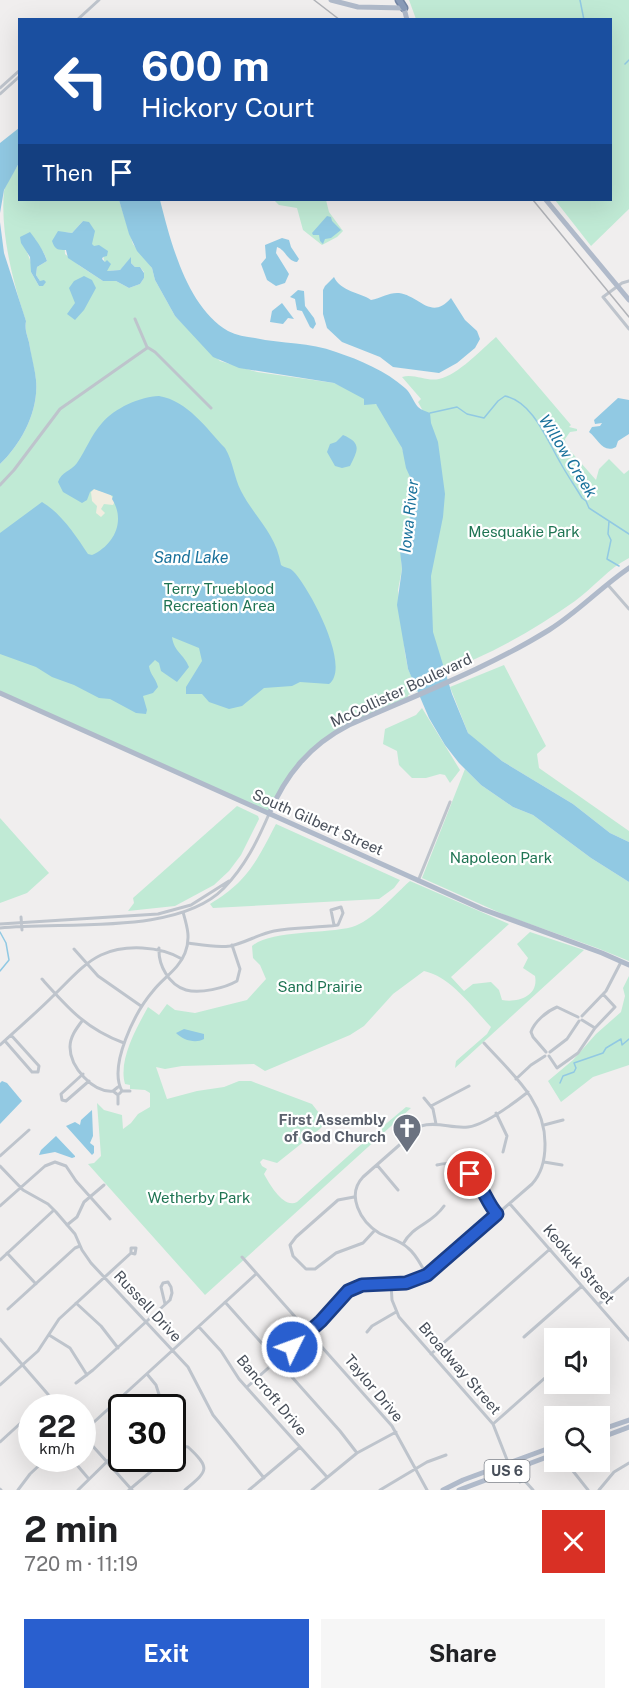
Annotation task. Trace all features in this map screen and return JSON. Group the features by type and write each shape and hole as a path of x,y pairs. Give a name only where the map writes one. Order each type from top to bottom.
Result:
{"highway":[{"path":"401,0 404,8"}],"main road":[{"path":"331,0 358,7 404,8 406,18"},
{"path":"547,201 629,300"},
{"name":"McCollister Boulevard","path":"269,814 286,780 313,748 339,730 510,652 550,629 629,568"},
{"name":"South Gilbert Street","path":"0,693 497,916 602,953 629,965"},
{"path":"610,1427 629,1420"},
{"path":"610,1434 629,1427"},
{"name":"US 6","path":"442,1490 544,1450"},
{"name":"US 6","path":"459,1490 544,1458"}],"street":[{"path":"79,18 99,0"},
{"path":"0,88 18,72"},
{"path":"0,94 18,78"},
{"path":"629,280 603,297 629,329"},
{"path":"135,319 147,348 155,352 211,408"},
{"path":"0,484 14,470 60,409 147,348"},
{"path":"608,585 629,609"},
{"path":"418,881 450,802"},
{"name":"McCollister Boulevard","path":"0,926 144,916 182,911 230,880 249,857 269,814"},
{"path":"188,943 210,946 232,945 274,931 334,926 339,925 344,913 341,907 331,910 334,926"},
{"path":"130,1091 122,1091 118,1087 117,1078 124,1043 141,1006 183,959 188,943 188,930 182,911"},
{"path":"21,917 21,926"},
{"path":"159,948 160,963 168,975 181,988 191,991 234,983 240,977 240,969 232,945"},
{"path":"0,1045 87,964 103,954 114,951 159,948 183,959"},
{"path":"74,949 109,985 141,1006"},
{"path":"516,1079 567,1039 580,1018 614,980 621,962"},
{"path":"42,979 82,1021 124,1043"},
{"path":"595,1028 557,1007 534,1024 531,1032 555,1067 559,1067 578,1053 595,1028 615,1007 603,994"},
{"path":"82,1021 74,1031 70,1047 72,1058 96,1088 106,1092 118,1087"},
{"path":"5,1041 32,1072 38,1072 39,1066 11,1035"},
{"path":"247,1388 309,1332 343,1295 353,1288 368,1284 408,1283 427,1275 536,1180 544,1162 545,1141 544,1125 537,1106 528,1092 484,1043"},
{"path":"83,1074 61,1094 62,1100 66,1101 89,1081"},
{"path":"431,1106 469,1086"},
{"path":"113,1091 118,1095"},
{"path":"118,1104 118,1095 122,1091"},
{"path":"427,1275 416,1257 403,1244 375,1230 360,1212 354,1197 360,1181 418,1128 428,1124 470,1127 528,1092"},
{"path":"424,1098 435,1113 436,1124"},
{"path":"496,1113 507,1136 503,1152"},
{"path":"544,1125 563,1120"},
{"path":"0,1156 29,1130"},
{"path":"0,1206 45,1166 55,1162 66,1166 89,1197 110,1219"},
{"path":"544,1162 562,1165"},
{"path":"377,1165 398,1190"},
{"path":"437,1166 452,1165 470,1174 477,1181 497,1214"},
{"name":"Russell Drive","path":"0,1166 20,1188 48,1204 75,1234 85,1255 193,1374 213,1415 264,1478"},
{"path":"67,1225 76,1217 81,1206 89,1197 104,1185"},
{"path":"354,1197 342,1198 334,1203 296,1237 290,1245 291,1252 303,1267 309,1270 315,1269 336,1253 363,1243 375,1230"},
{"name":"Keokuk Street","path":"510,1203 629,1340"},
{"path":"403,1244 411,1231 434,1219 444,1206"},
{"path":"0,1260 54,1210"},
{"path":"8,1309 80,1246"},
{"path":"431,1354 550,1249"},
{"path":"8,1253 36,1284"},
{"path":"0,1385 38,1351 56,1322 130,1254"},
{"name":"Taylor Drive","path":"242,1257 396,1432 427,1490"},
{"path":"96,1421 256,1274"},
{"path":"599,1304 629,1278"},
{"path":"76,1383 165,1305 172,1296 168,1282 163,1283 161,1287 165,1305"},
{"name":"Broadway Street","path":"391,1284 392,1300 396,1312 493,1424 512,1470"},
{"path":"524,1337 582,1286"},
{"path":"225,1302 357,1453"},
{"path":"76,1303 101,1326 118,1348"},
{"path":"367,1332 372,1326 396,1312"},
{"name":"Bancroft Drive","path":"199,1327 218,1347 247,1388 327,1477"},
{"path":"49,1335 70,1348 87,1375"},
{"path":"0,1340 48,1394"},
{"path":"147,1374 156,1385 159,1394"},
{"path":"493,1424 544,1379"},
{"path":"0,1447 0,1442 18,1426"},
{"path":"312,1490 357,1453 396,1432"},
{"path":"185,1490 203,1475 205,1470 204,1465 186,1447"},
{"path":"249,1490 300,1447"},
{"path":"96,1450 131,1490 151,1472"},
{"path":"380,1490 416,1468 446,1455"},
{"path":"78,1490 106,1461"},
{"path":"599,1490 615,1472 629,1463"},
{"path":"18,1490 32,1472"},
{"path":"83,1472 88,1478"},
{"path":"574,1472 588,1490"},
{"path":"522,1481 533,1490"}],"green space":[{"path":"409,0 629,0 629,209 591,246 556,201 612,201 612,18 416,18"},
{"name":"Terry Trueblood Recreation Area","path":"18,165 18,201 119,201 133,244 152,268 155,280 175,316 220,361 257,372 334,383 380,407 393,426 411,479 411,519 401,559 402,569 398,590 408,669 418,691 408,695 409,699 339,731 298,763 269,814 0,693 0,464 15,447 27,426 35,403 36,392 26,321 12,274 6,240 3,207 4,191","holes":["83,221 93,234 91,244 103,256 107,271 120,270 131,258 131,263 135,267 140,267 144,272 144,278 140,284 129,288 116,281 103,281 65,254 64,232 72,233","35,239 47,261 37,267 36,275 42,282 39,286 31,272 32,265 25,247"]},
{"path":"275,201 326,201 329,212 343,231 322,245 303,230 297,208 279,205"},
{"name":"Mesquakie Park","path":"496,337 571,425 569,427 577,429 577,431 570,432 565,439 566,446 596,480 599,469 609,459 624,474 629,470 629,558 575,601 543,622 510,642 441,673 430,633 428,420 418,402 421,399 402,377 411,376 434,380 446,377 477,355"},
{"path":"504,665 546,746 537,754 539,768 629,831 629,842 610,833 573,804 502,761 468,733 450,687"},
{"path":"422,708 460,770 450,783 445,775 440,774 426,778 412,778 399,765 397,751 383,744 385,729 416,715"},
{"name":"Napoleon Park","path":"465,769 481,785 513,807 533,815 591,858 629,882 629,961 507,916 422,878"},
{"path":"237,806 258,816 259,819 241,855 229,871 214,885 175,906 128,911 134,903 133,898"},
{"path":"0,818 49,873 27,893 0,903"},
{"path":"276,824 400,880 394,888 379,899 213,908 210,904 234,887 250,870"},
{"path":"410,881 509,924 451,977 464,991 473,984 491,982 499,990 502,1000 521,999 531,993 534,989 535,976 523,968 528,958 517,944 530,932 584,950 455,1068 456,1061 487,1034 491,1027 452,986 434,974 424,971 393,994 364,1026 350,1035 265,1071 254,1064 182,1066 165,1069 156,1067 167,1099 224,1087 239,1081 251,1081 312,1104 323,1118 324,1123 321,1128 277,1163 263,1159 260,1162 267,1169 264,1174 274,1190 282,1199 292,1203 297,1202 406,1107 411,1108 205,1295 88,1164 94,1163 101,1156 97,1103 104,1110 122,1115 123,1129 138,1114 150,1107 150,1093 145,1090 130,1089 130,1085 125,1084 124,1075 126,1054 148,1007 159,1015 167,1004 175,1010 195,1013 247,1000 266,979 260,965 253,958 252,946 272,937 352,927 375,914"},
{"path":"629,976 629,1065 593,1077 561,1102 548,1081 573,1060 596,1034 621,1012 625,996 623,988"}],"sand":[{"path":"94,489 110,494 115,501 113,505 104,504 101,509 105,513 101,517 96,513 97,506 92,501 91,492"}],"water":[{"path":"18,129 18,165 4,190 0,213 0,143"},
{"path":"119,201 160,201 183,273 191,290 214,320 228,331 238,335 316,346 354,359 381,371 398,382 407,390 418,407 430,413 438,442 445,494 443,517 431,576 433,632 452,694 468,733 502,761 573,804 610,833 629,842 629,882 591,858 533,815 513,807 481,785 445,745 429,718 408,669 397,605 402,569 400,551 407,540 410,516 411,479 402,448 376,404 364,405 364,399 334,383 239,368 213,357 175,316 155,280 152,268 137,251 129,234"},
{"path":"327,216 331,217 341,230 331,238 325,239 323,244 319,235 312,233"},
{"path":"83,221 89,222 95,231 92,244 99,245 108,251 107,256 102,259 111,264 107,271 120,270 131,257 131,263 135,267 140,267 144,273 140,284 129,288 116,281 103,281 68,258 66,250 56,248 52,241 58,231 72,233"},
{"path":"0,222 4,253 26,321 26,332 36,376 36,392 35,403 27,426 15,447 0,464"},
{"path":"30,232 47,261 37,267 36,275 40,281 46,282 43,286 39,286 31,272 30,257 21,243 20,237"},
{"path":"282,238 289,240 299,259 297,262 294,261 277,247 276,253 289,274 285,283 276,286 267,280 261,264 266,258 265,245"},
{"path":"84,276 92,280 96,288 84,310 75,320 67,314 75,303 69,288 74,281"},
{"path":"334,277 341,286 371,300 399,293 425,305 437,307 444,305 451,298 465,320 477,331 480,339 475,348 457,363 439,373 393,367 380,357 342,342 327,328 323,314 323,290"},
{"path":"298,290 304,291 305,306 316,324 313,329 302,311 297,310 295,299 290,297"},
{"path":"282,303 294,319 288,318 283,324 270,322 272,311"},
{"name":"Sand Lake","path":"159,396 188,409 225,448 241,491 275,544 281,565 292,570 300,580 326,627 335,661 335,675 329,684 300,682 292,686 264,688 242,706 229,709 209,702 202,694 186,694 186,687 202,661 199,648 172,637 175,646 189,667 177,682 161,671 159,663 155,660 149,666 158,687 153,693 143,696 146,714 136,713 110,699 99,698 52,677 36,667 0,654 0,533 42,502 62,519 88,554 92,555 100,551 112,539 118,524 113,496 94,489 87,500 82,503 63,492 58,482 61,476 77,463 95,432 107,418 128,404"},
{"path":"618,398 629,400 629,434 618,441 616,447 608,449 589,432 592,427 600,426 602,423 595,424 594,420"},
{"path":"343,435 353,441 357,448 350,466 342,468 335,466 327,452 330,444"},
{"path":"184,1029 204,1034 204,1039 189,1040 176,1033"},
{"path":"2,1081 7,1083 22,1101 0,1124 0,1083"},
{"path":"92,1110 93,1136 90,1143 94,1146 94,1153 92,1155 66,1126 75,1122 80,1125 81,1120"},
{"path":"56,1136 75,1157 55,1152 39,1155 41,1150"}],"waterway":[{"path":"580,0 584,18"},
{"path":"625,64 629,60"},
{"name":"Willow Creek","path":"430,413 457,407 467,414 484,418 505,396 515,400 524,406 538,423 589,508 629,534"},
{"path":"609,521 608,534 611,540 607,559 619,566"},
{"path":"0,932 6,943 9,960 0,971"},
{"path":"560,1083 563,1076 574,1072 576,1068 574,1063 603,1053 606,1048 621,1039 622,1045 629,1039"}],"railway":[{"path":"314,0 337,18"},
{"path":"534,201 629,317"}],"place":[{"name":"First Assembly of God Church","path":"407,1154"}],"route":[{"path":"292,1347 321,1321 348,1291 373,1283 406,1283 427,1275 497,1214 480,1185 470,1174"}],"water label":[{"name":"Iowa River","path":"409,516"}],"park label":[{"name":"Sand Prairie","path":"320,986"},
{"name":"Wetherby Park","path":"199,1197"}]}
